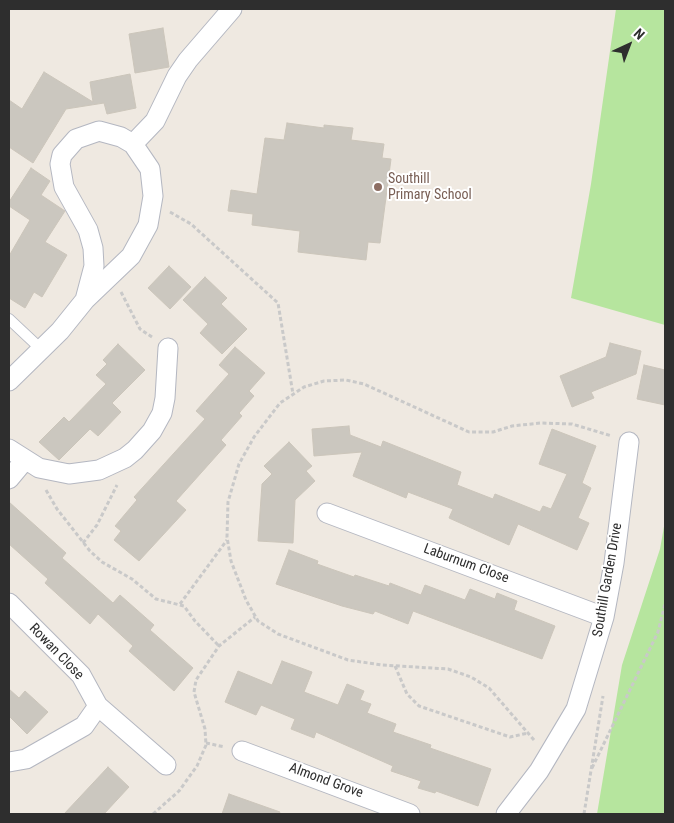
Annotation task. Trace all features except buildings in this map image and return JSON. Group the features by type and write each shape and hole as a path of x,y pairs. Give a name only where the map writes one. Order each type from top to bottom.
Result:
{"street":[{"path":"133,144 155,121 177,76 188,60 232,9"},
{"path":"9,381 42,350 85,300 131,256 148,224 152,202 150,169 133,144 122,137 98,131 76,139 62,155 61,175 64,187 88,230 92,248 94,266 85,300"},
{"path":"9,449 31,465 70,474 85,473 122,460 136,450 152,431 162,413 165,398 168,348"},
{"name":"Southill Garden Drive","path":"506,814 540,771 576,709 604,617 630,442"},
{"path":"9,479 31,465"},
{"name":"Laburnum Close","path":"327,513 604,617"},
{"name":"Rowan Close","path":"9,603 81,675 98,706 166,765"},
{"path":"9,762 26,760 84,726 98,706"},
{"name":"Almond Grove","path":"242,750 410,814"}],"lane":[{"path":"9,320 42,350"}],"path":[{"path":"152,202 191,224 278,303 293,394"},
{"path":"112,276 140,329 168,348"},
{"path":"84,543 108,504 119,480 122,460"},
{"path":"31,465 57,509 102,562 132,579 156,599 180,604 219,646"},
{"path":"180,604 228,540"},
{"path":"592,768 658,632 665,604"},
{"path":"153,814 179,791 197,766 206,745 205,729 194,692 196,680 219,646 255,617"},
{"path":"584,814 603,696 591,662"},
{"path":"395,666 407,694 419,706 510,737 528,733"}],"green space":[{"path":"616,9 665,9 665,325 571,298 591,184"},
{"path":"665,521 665,814 597,814 622,665 660,549"}],"place":[{"name":"Southill Primary School","path":"378,187"}]}
